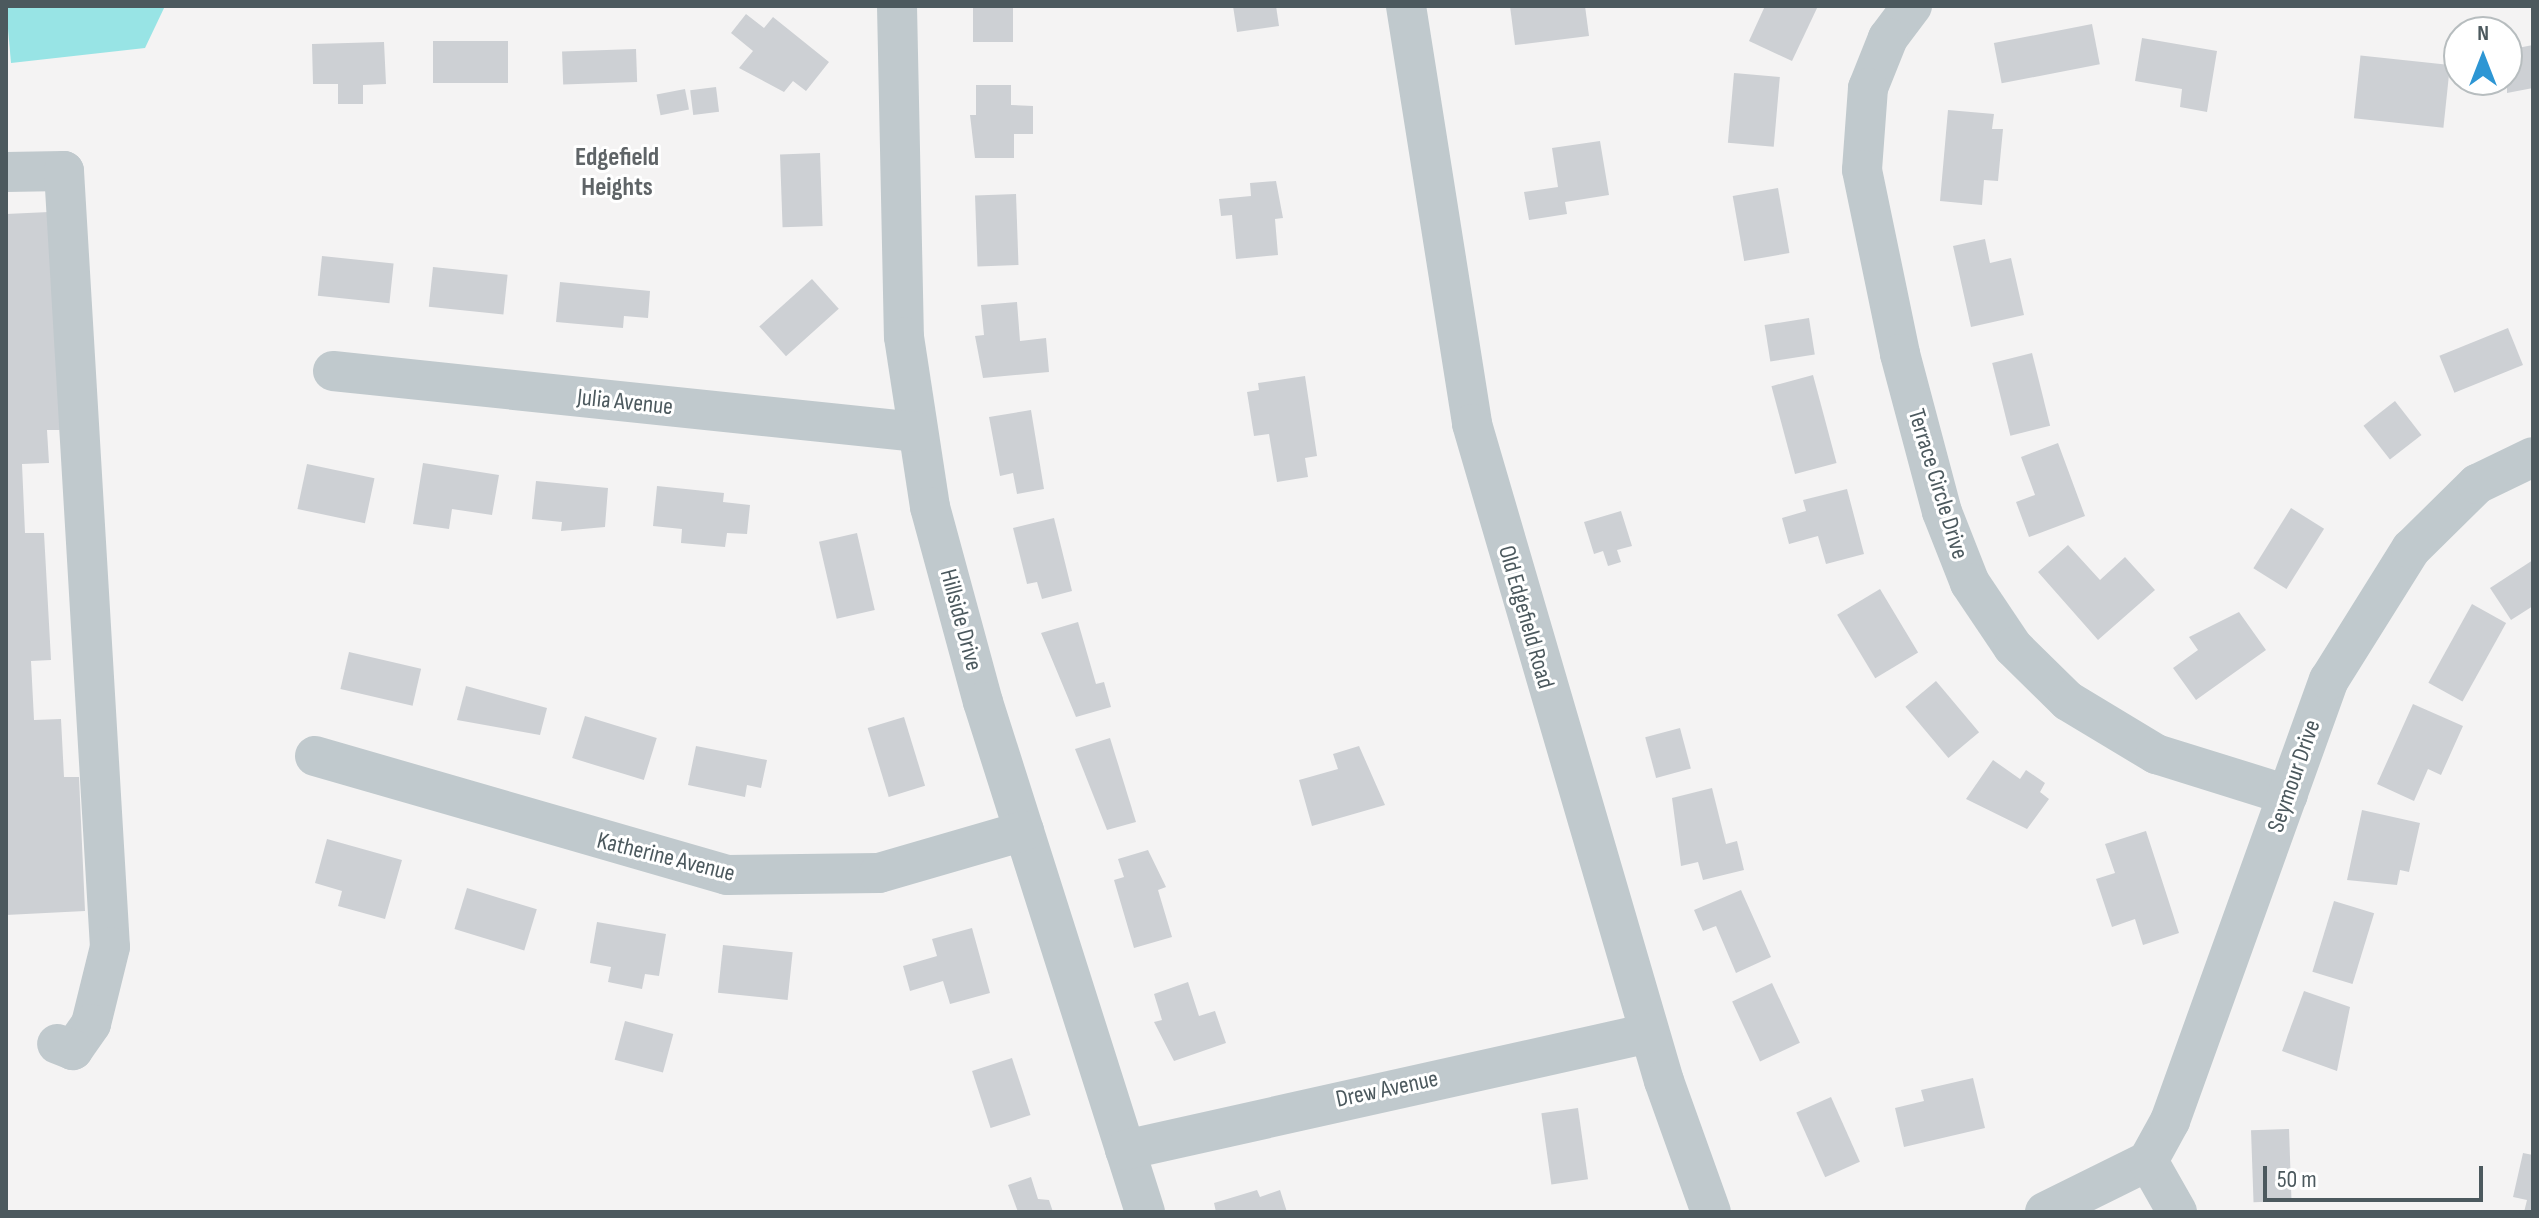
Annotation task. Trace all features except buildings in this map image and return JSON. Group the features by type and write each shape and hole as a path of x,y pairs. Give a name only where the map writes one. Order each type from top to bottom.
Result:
{"street":[{"name":"Hillside Drive","path":"897,6 900,260 916,432 934,522 1024,831 1145,1212"},
{"name":"Old Edgefield Road","path":"1406,6 1472,424 1649,1033 1711,1212"},
{"name":"Terrace Circle Drive","path":"1912,6 1888,38 1868,88 1862,170 1919,426 1970,583 2013,647 2093,718 2196,770 2288,795"},
{"path":"6,172 64,171 109,931 91,1024 73,1050 57,1044"},
{"name":"Julia Avenue","path":"333,371 916,432"},
{"name":"Seymour Drive","path":"2148,1161 2170,1121 2329,680 2382,586 2477,484 2533,457"},
{"name":"Katherine Avenue","path":"315,756 741,877 879,873 1024,831"},
{"name":"Drew Avenue","path":"1125,1150 1649,1033"},
{"path":"2045,1212 2148,1161 2171,1210"}],"water":[{"path":"6,6 165,6 145,48 11,63"}],"district":[{"name":"Edgefield Heights","path":"617,173"}]}
